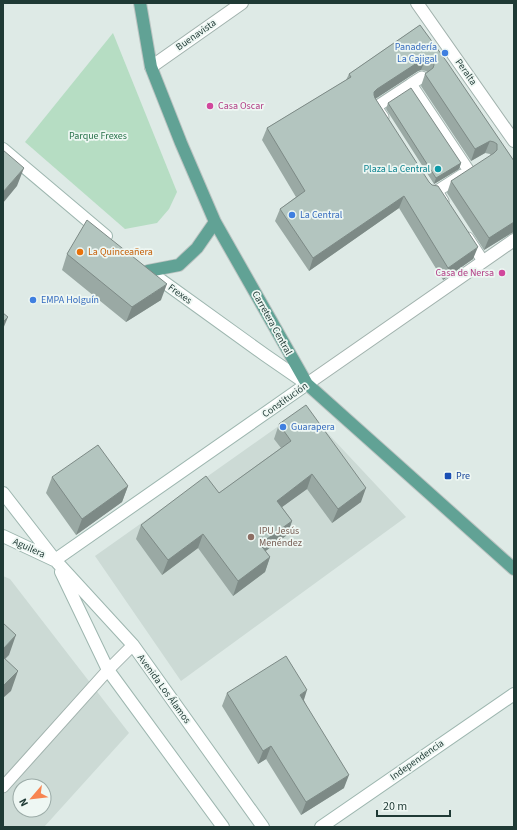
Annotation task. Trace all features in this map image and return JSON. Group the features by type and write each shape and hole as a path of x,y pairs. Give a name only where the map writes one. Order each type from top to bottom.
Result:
{"main road":[{"name":"Carretera Central","path":"140,3 151,67 181,143 215,222 307,384 514,570"},
{"name":"Buenavista","path":"151,67 242,3"},
{"name":"Peralta","path":"417,3 514,141"},
{"path":"3,149 118,245"},
{"name":"Frexes","path":"215,222 196,248 179,265 145,268 307,384"},
{"name":"Constitución","path":"55,560 514,240"},
{"name":"Avenida Los Álamos","path":"3,493 55,560 133,645 263,827"},
{"name":"Aguilera","path":"3,536 55,560"},
{"name":"Avenida Los Álamos","path":"55,560 108,670 223,827"},
{"name":"Independencia","path":"321,827 514,694"}],"lane":[{"path":"389,126 376,107 422,77"},
{"path":"411,84 469,171"},
{"path":"426,184 430,191 437,191 480,164"},
{"path":"437,191 450,210"},
{"path":"462,230 483,261"},
{"path":"3,787 108,670 133,645"}],"shaded area":[{"name":"IPU Jesús Menéndez","path":"304,408 406,517 181,681 95,556"},
{"path":"3,576 10,579 129,733 44,827 3,827"}],"green space":[{"name":"Parque Frexes","path":"113,33 177,192 169,209 157,223 125,229 25,142"}],"building":[{"path":"420,25 514,161 514,222 489,238 451,181 494,153 497,150 497,144 490,141 475,149 425,74 433,68 434,65 433,61 426,58 377,89 374,92 374,95 429,182 432,185 438,186 478,247 448,268 404,196 313,258 280,209 305,191 267,128 351,77 349,74"},
{"path":"411,88 461,163 436,178 388,103"},
{"path":"3,150 24,168 3,192"},
{"path":"87,220 167,284 132,307 67,254"},
{"path":"3,313 8,317 3,322"},
{"path":"306,405 366,488 338,509 312,474 277,501 292,521 260,544 270,557 238,581 203,534 168,560 141,525 206,476 219,493 291,441 279,424"},
{"path":"98,445 128,486 82,519 52,477"},
{"path":"3,623 16,635 3,649"},
{"path":"286,656 307,690 300,695 349,775 306,802 271,746 263,751 227,693"},
{"path":"3,657 18,671 3,686"}],"place":[{"name":"Panadería La Cajigal","path":"445,53"},
{"name":"Casa Oscar","path":"210,106"},
{"name":"Plaza La Central","path":"438,169"},
{"name":"La Central","path":"292,215"},
{"name":"La Quinceañera","path":"80,252"},
{"name":"Casa de Nersa","path":"502,273"},
{"name":"EMPA Holguín","path":"33,300"},
{"name":"Guarapera","path":"283,427"},
{"name":"Pre","path":"448,476"},
{"name":"IPU Jesús Menéndez","path":"251,537"}]}
